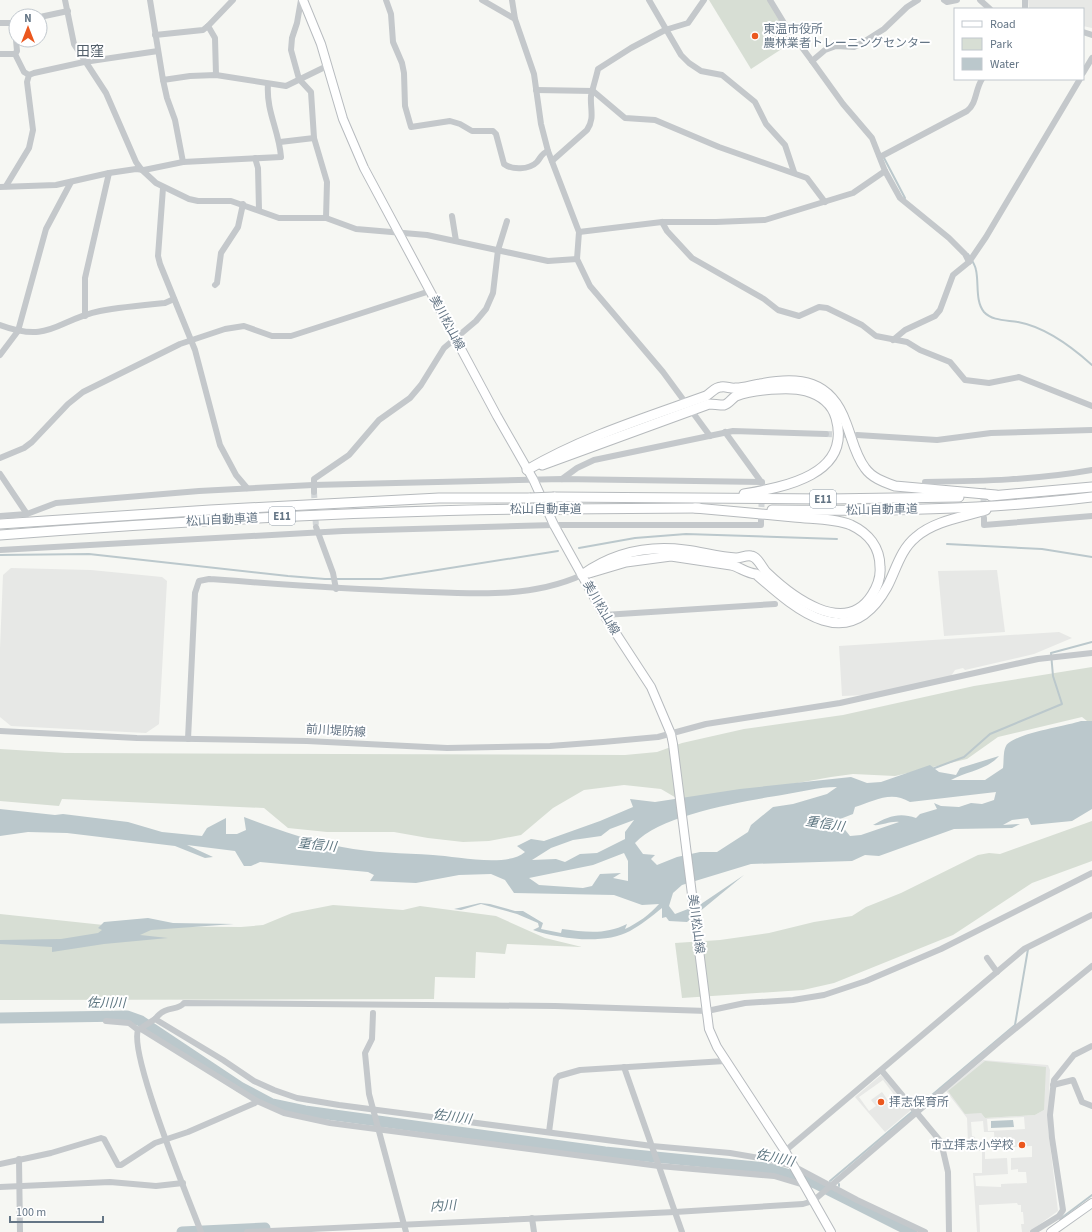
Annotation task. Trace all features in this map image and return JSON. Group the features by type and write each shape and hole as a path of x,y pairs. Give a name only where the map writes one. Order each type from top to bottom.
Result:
{"highway":[{"path":"527,470 688,407 716,388 722,386 736,388 777,380 803,381 824,390 840,407 858,456 865,468 882,482 895,486 996,496"},
{"path":"688,407 708,404 724,405 735,396 793,388 819,396 827,402 838,425 838,439 835,451 829,461 821,469 797,482 721,498"},
{"name":"松山自動車道","path":"0,524 439,498 554,497 828,499 996,496 1092,487"},
{"name":"松山自動車道","path":"0,536 288,516 419,510 695,508 828,511 997,506 1092,497"},
{"path":"582,574 626,562 671,556 738,566 742,570 756,574 791,604 809,616 826,621 847,621 858,618 868,612 875,605 888,584 902,555 916,537 941,523 997,506"},
{"path":"582,574 599,563 624,554 645,550 666,549 684,550 736,558 751,556 757,559 767,573 805,603 824,612 846,612 855,610 871,597 876,588 880,568 877,548 862,532 850,525 820,519 695,508"}],"main road":[{"name":"美川松山線","path":"302,0 327,66 352,142 399,234 533,479 554,525 604,615 651,687 671,734 673,744 709,1029 717,1047 785,1151 831,1232"},
{"path":"1052,1232 1092,1203"}],"street":[{"path":"65,0 74,44 84,62 99,80 106,93 141,169 163,188 198,201 222,200 243,204 284,219 326,218 356,229 427,236 548,261 577,259"},
{"path":"150,0 163,80 167,98 175,120 183,162"},
{"path":"155,35 196,32 208,26 233,0"},
{"path":"302,0 292,38 291,50 299,79 312,92 314,138 327,182 326,218"},
{"path":"386,0 391,14 393,42 402,63 406,82 405,106 411,127 450,121 460,124 472,131 493,131 496,134 504,164 512,169 534,164 543,154 548,151"},
{"path":"482,0 515,19"},
{"path":"512,0 515,19 534,74 541,124 548,151 579,232 577,259 590,286 599,298 648,354 710,436"},
{"path":"649,0 665,30 681,54 696,68 722,75 755,102 766,124 785,145 794,172"},
{"path":"552,162 587,130 591,124 593,116 591,98 598,69 631,48 665,30 688,22 704,0"},
{"path":"770,0 784,23 843,104 872,138 885,171 900,198 949,238 965,254 969,262"},
{"path":"812,61 825,50 836,46 854,47 862,43 884,29 907,7 918,0"},
{"path":"944,0 946,2 957,0"},
{"path":"980,0 989,8"},
{"path":"48,15 68,11"},
{"path":"208,26 215,38 216,76"},
{"path":"17,48 15,54 24,72 29,75"},
{"path":"3,186 29,148 33,130 27,82 29,75 34,72 84,62 158,51"},
{"path":"0,54 15,54"},
{"path":"1084,71 1092,58"},
{"path":"163,80 190,76 216,76 286,86 327,66"},
{"path":"880,157 967,111 973,104 976,90 981,80"},
{"path":"893,340 905,330 935,316 940,310 953,275 969,262 986,237 1079,80"},
{"path":"3,186 40,186 71,182 109,173 183,162 281,157 280,142 268,106 268,84"},
{"path":"536,90 592,91 625,118 655,120 719,147 794,172 807,178 825,202"},
{"path":"280,142 314,138"},
{"path":"255,158 259,174 259,210"},
{"path":"579,232 662,222 766,220 853,193 885,171"},
{"path":"85,316 85,278 109,173"},
{"path":"0,355 18,331 46,229 71,182"},
{"path":"163,188 158,256 195,350 220,445 236,475 247,488"},
{"path":"215,285 217,283 221,253 238,227 243,204"},
{"path":"452,216 456,241"},
{"path":"314,492 314,479 349,455 379,420 410,398 421,385 444,348 456,340 476,321 490,301 498,250 507,221"},
{"path":"662,222 667,231 692,258 764,299 778,310 799,316 819,307 827,308 862,325 876,336 907,342 920,350 950,362 965,380 989,383 1018,377 1092,406"},
{"path":"0,458 24,448 32,442 68,404 83,392 115,375 190,340 225,329 244,326 272,336 291,336 430,291"},
{"path":"0,325 29,333 49,331 100,311 165,302 174,299"},
{"path":"857,435 937,440 991,434 1092,430"},
{"path":"0,516 27,514 56,503 199,491 313,485 533,479 762,483 725,432"},
{"path":"562,479 577,468 594,460 725,432 826,434"},
{"path":"925,482 983,485 1092,470"},
{"path":"0,474 27,514"},
{"path":"984,518 984,525 1092,516"},
{"path":"0,550 316,530 554,525 761,525 761,518"},
{"path":"316,530 335,581 336,588"},
{"path":"188,739 195,593 199,581 209,579 336,588 504,593 549,587 582,574"},
{"path":"604,615 775,604"},
{"name":"前川堤防線","path":"0,731 137,738 307,741 439,748 481,748 603,742 658,737 714,723 840,704 1038,659 1092,652"},
{"path":"201,1232 165,1139 143,1066 137,1035 141,1029 154,1020 164,1010 177,1008 184,1003 706,1008 812,997 860,984 942,949 1092,873"},
{"path":"785,1151 1030,945 1092,916"},
{"path":"987,958 997,972"},
{"path":"247,1232 331,1230 532,1218 675,1212 803,1204 813,1201 999,1042 1092,966"},
{"path":"373,1013 372,1039 366,1053 369,1094 406,1232"},
{"path":"154,1020 223,1060 254,1081 274,1090 317,1102 653,1147 730,1153 794,1168 925,1232"},
{"path":"106,1022 129,1023 141,1029 257,1100 284,1113 330,1123 658,1165 774,1176 803,1184"},
{"path":"1033,1232 1059,1216 1063,1210 1050,1115 1054,1080 1074,1055 1092,1046"},
{"path":"549,1132 556,1079 559,1076 580,1070 725,1060"},
{"path":"624,1067 682,1232"},
{"path":"882,1071 941,1142 948,1172 949,1232"},
{"path":"1053,1085 1073,1080 1082,1102 1092,1106"},
{"path":"0,1164 50,1153 101,1138 104,1139 118,1165 121,1165 155,1143 226,1116 254,1103 257,1100"},
{"path":"19,1159 20,1232"},
{"path":"0,1187 110,1182 156,1186 183,1183"},
{"path":"532,1218 534,1232"}],"shaded area":[{"path":"1028,0 1092,0 1092,28 1084,26 1084,8 1029,8"},
{"path":"11,568 91,570 162,577 167,581 159,724 146,733 11,726 0,717 0,648 3,575"},
{"path":"997,570 1005,632 944,636 938,571"},
{"path":"1059,632 1072,638 1034,654 965,670 963,668 955,670 951,676 867,695 842,696 839,646"},
{"path":"983,1060 1048,1065 1050,1070 1048,1128 1058,1211 1029,1232 1022,1232 1021,1224 1024,1224 1021,1205 1018,1205 1017,1203 979,1205 980,1232 977,1232 973,1173 982,1173 982,1151 975,1151 974,1144 968,1144 967,1118 946,1091","holes":["1044,1110 1035,1115 985,1118 981,1113","1024,1117 1025,1129 988,1131 987,1119","983,1121 984,1132 994,1132 995,1148 1032,1146 1032,1157 1011,1158 1011,1170 1018,1169 1018,1172 1026,1172 1027,1183 1001,1184 1001,1187 976,1186 975,1176 1008,1174 1007,1158 985,1159 985,1149 976,1149 975,1137 972,1136 971,1122"]},
{"name":"拝志保育所","path":"881,1075 911,1110 885,1132 855,1097","holes":["883,1080 898,1100 891,1105 882,1092 871,1100 876,1106 869,1111 859,1097"]}],"green space":[{"path":"709,0 768,0 794,41 751,69"},
{"path":"1092,667 1092,725 1082,717 998,737 967,759 895,776 853,774 831,777 775,787 690,806 661,789 624,785 584,790 553,808 521,835 489,841 463,842 394,832 327,832 288,828 264,808 62,799 59,806 0,801 0,749 65,753 625,755 657,752 682,743 744,729 843,715 974,686"},
{"path":"1092,821 1092,861 1032,883 953,935 834,983 803,990 682,998 675,943 720,940 769,933 814,922 852,916 866,907 901,893 978,855 989,853 1000,854"},
{"path":"333,905 403,910 420,906 496,916 545,938 582,947 507,944 505,954 476,952 475,978 435,977 434,999 0,1000 0,914 113,926 241,927 263,925 292,913"},
{"path":"985,1061 1046,1067 1044,1110 1035,1115 985,1118 981,1113 965,1114 948,1091"}],"water":[{"name":"重信川","path":"1081,721 1092,721 1092,809 1072,821 1031,825 1028,818 1012,820 1003,825 1020,824 1012,828 954,829 879,856 865,855 852,861 751,864 682,885 673,893 669,906 675,914 701,904 744,875 687,922 669,921 666,917 662,918 662,908 630,931 608,938 569,938 544,933 533,930 539,927 538,923 517,914 481,904 461,910 454,909 480,903 490,904 515,911 523,911 543,923 541,929 561,933 562,929 595,932 611,930 627,924 625,929 643,918 659,904 642,905 614,895 514,893 505,880 491,874 459,875 416,883 370,881 374,875 368,872 260,862 251,866 244,866 235,851 187,845 213,857 205,858 175,846 67,833 28,832 0,836 0,809 55,815 63,814 128,822 162,832 202,836 207,828 226,818 226,834 237,834 246,830 244,817 304,838 353,849 480,860 506,859 517,857 525,852 517,846 531,839 544,841 600,821 633,807 630,799 655,802 740,789 851,777 867,783 881,782 930,765 939,772 956,775 960,768 999,756 994,761 983,767 951,780 985,780 1003,768 1005,748 1010,742 1028,734","holes":["837,787 827,794 793,804 773,807 751,825 748,832 717,852 700,852 677,857 657,865 651,859 655,855 643,854 635,843 647,833 682,817 725,805","996,792 994,800 982,804 971,803 959,807 941,806 934,803 937,809 920,814 916,818 905,815 889,817 873,825 899,822 861,835 850,836 842,826 828,830 822,826 853,814 855,807 882,798 896,797 910,802","634,820 625,832 625,839 597,853 580,854 565,862 556,859 532,860 551,848 573,840 601,836 610,829","624,853 628,861 628,881 613,878 621,873 600,874 592,886 583,888 539,885 529,878 593,865"]},
{"path":"148,918 173,923 234,924 151,930 140,935 168,938 104,944 52,952 52,947 0,944 0,940 61,939 98,933 102,930 98,928 104,922"},
{"path":"1013,1120 1014,1127 991,1128 991,1121"}],"waterway":[{"path":"883,156 905,198"},
{"path":"968,254 973,262 977,275 979,303 987,315 995,319 1018,322 1038,328 1076,351 1092,365"},
{"path":"579,548 635,538 686,534 837,539"},
{"path":"947,544 1042,549 1092,557"},
{"path":"0,555 89,554 288,576 325,579 381,579 558,551"},
{"path":"932,769 964,757 990,734 1062,704 1053,676 1051,653 1092,642"},
{"path":"830,1181 1015,1025 1028,949"},
{"name":"佐川川","path":"0,1018 127,1016 141,1021 240,1087 272,1104 305,1111 605,1152 767,1168 815,1183 912,1232"},
{"path":"1060,1219 1092,1195"},
{"name":"内川","path":"182,1232 265,1228"}],"tunnel":[{"path":"826,434 852,435"},
{"path":"983,488 984,509"},
{"path":"314,492 316,527"},
{"path":"761,516 762,495"}],"place":[{"name":"東温市役所 農林業者トレーニングセンター","path":"755,36"},
{"name":"拝志保育所","path":"881,1102"},
{"name":"市立拝志小学校","path":"1022,1145"}],"district":[{"name":"田窪","path":"90,52"}]}
